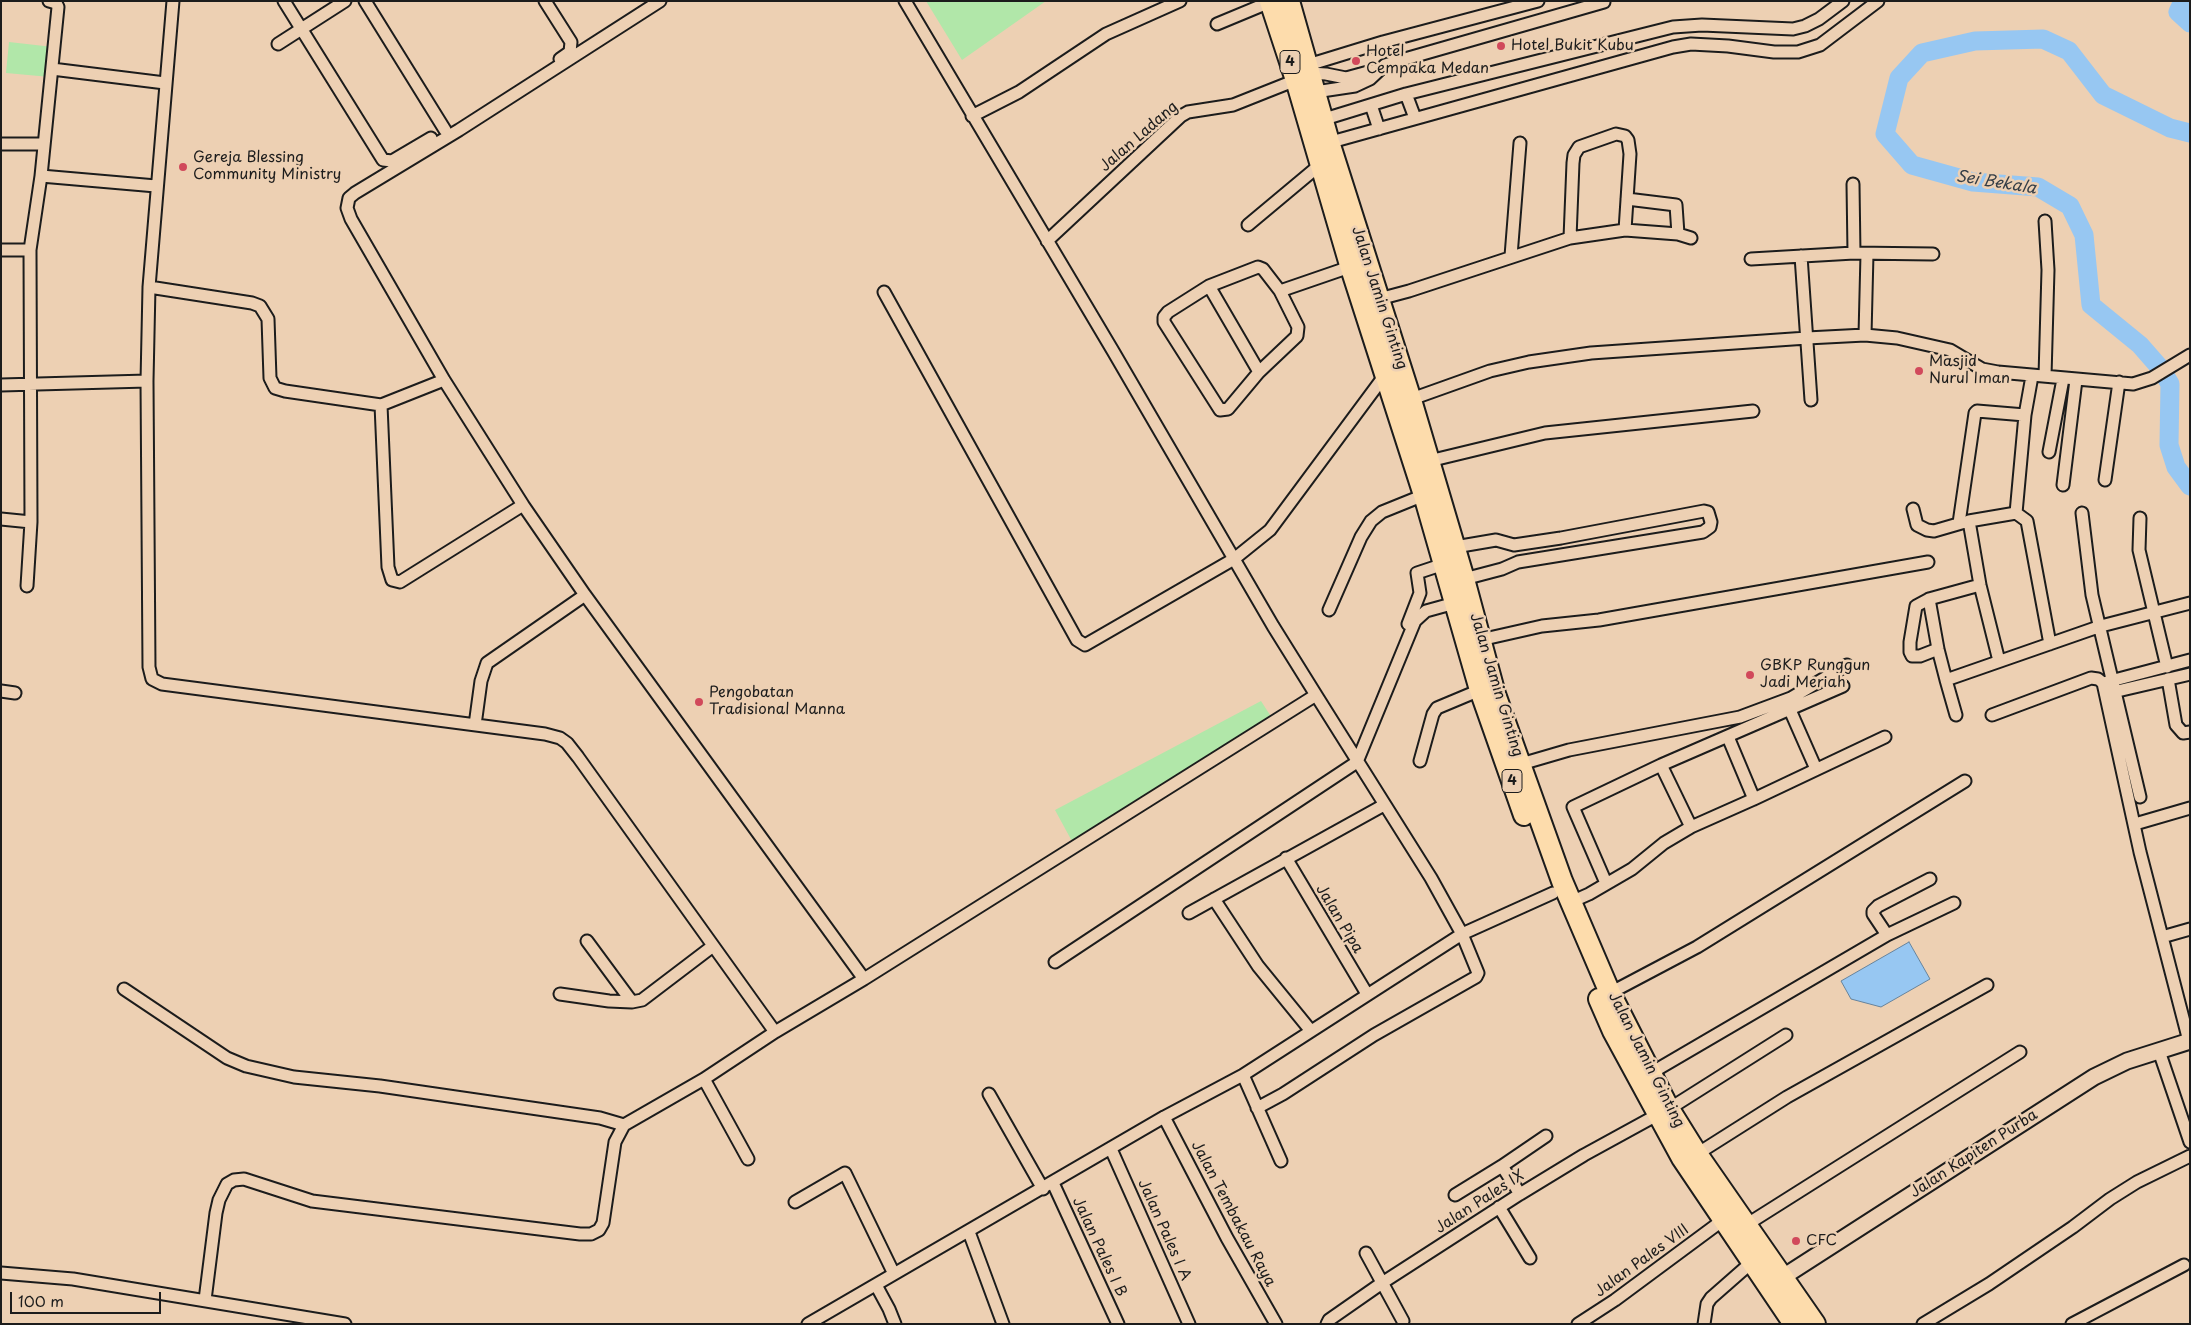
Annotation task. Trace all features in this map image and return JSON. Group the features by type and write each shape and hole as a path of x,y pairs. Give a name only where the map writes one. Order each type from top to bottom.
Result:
{"highway":[{"name":"Jalan Jamin Ginting","path":"1289,1 1315,122 1350,265 1385,375 1403,402 1429,461 1455,547 1495,694 1521,764 1555,887 1571,902 1610,993 1651,1073 1663,1112 1682,1158 1752,1262 1777,1283 1815,1324"},
{"name":"Jalan Jamin Ginting","path":"1270,2 1315,92 1315,122"},
{"name":"Jalan Jamin Ginting","path":"1322,151 1379,299 1424,495 1480,690 1555,887 1613,1031 1663,1112 1696,1154 1746,1225 1777,1283 1794,1324"}],"street":[{"path":"27,586 31,522 30,250 41,176 58,7 54,2 49,1"},
{"path":"173,1 149,287 147,381 150,667 152,679 162,684 545,734 560,738 567,743 775,1032"},
{"path":"284,1 382,160 392,161 570,52 572,48 568,36 545,1"},
{"path":"278,44 345,1"},
{"path":"365,1 445,130"},
{"path":"660,1 349,198 347,208 351,219 444,380 523,506 585,595 864,979"},
{"path":"905,1 1282,641 1431,878 1462,934 1478,970 1476,977 1374,1034 1283,1094 1258,1108"},
{"path":"972,116 1019,92 1106,34 1180,1"},
{"name":"Jalan Ladang","path":"1047,241 1181,116 1188,112 1233,105 1305,73 1383,42 1538,1"},
{"path":"1315,122 1406,94 1673,27 1702,24 1792,29 1805,26 1819,19 1842,1"},
{"path":"1248,225 1322,151 1379,129 1673,47 1691,44 1728,46 1774,52 1798,52 1820,45 1878,1"},
{"path":"1217,24 1270,2"},
{"path":"1315,92 1355,86 1370,79 1385,65 1421,53 1604,2"},
{"path":"52,69 165,83"},
{"path":"1305,73 1326,74 1346,78 1379,69"},
{"path":"1406,94 1414,118"},
{"path":"1371,105 1379,129"},
{"path":"1570,238 1574,155 1578,147 1616,134 1625,136 1629,144 1625,230"},
{"path":"1511,256 1520,143"},
{"path":"1,144 43,144"},
{"path":"41,176 156,186"},
{"path":"1852,184 1854,253"},
{"path":"1627,199 1676,205 1678,234"},
{"path":"2045,221 2048,270 2045,376"},
{"path":"1379,299 1409,291 1570,238 1625,230 1678,234 1690,238"},
{"path":"1,250 30,250"},
{"path":"1751,259 1854,253 1933,254"},
{"path":"1865,335 1867,254"},
{"path":"1801,256 1811,400"},
{"path":"1280,291 1341,270 1350,265"},
{"path":"1259,266 1280,291 1298,327 1298,334 1260,372 1228,409 1220,410 1164,322 1164,317 1168,312 1209,286 1259,266"},
{"path":"1209,286 1260,372"},
{"path":"149,287 252,302 260,306 268,319 270,378 275,388 285,392 381,405 444,380"},
{"path":"884,292 1079,642 1088,644 1234,558 1270,530 1385,375"},
{"path":"1403,402 1490,371 1529,362 1591,353 1807,338 1865,335 1897,338 1950,350 1982,369 2032,376 2133,384 2152,378 2190,355"},
{"path":"2016,513 2025,415 2032,376"},
{"path":"2048,452 2063,379"},
{"path":"2063,485 2076,380"},
{"path":"1,385 147,381"},
{"path":"2105,480 2119,382"},
{"path":"381,405 388,567 392,580 400,582 523,506"},
{"path":"1429,461 1545,433 1753,411"},
{"path":"2000,661 1964,522 1975,413 1977,411 2025,415"},
{"path":"1329,610 1361,537 1371,521 1382,512 1424,495"},
{"path":"1913,509 1917,525 1934,531 1964,522 2016,513 2027,520 2050,644"},
{"path":"1455,547 1496,540 1514,545 1706,511 1711,522 1710,527 1703,532 1518,562 1502,569 1464,579"},
{"path":"2082,513 2088,573 2101,626 2109,687 2140,852 2190,1041"},
{"path":"1665,517 1668,537"},
{"path":"2140,518 2140,550 2167,666"},
{"path":"1,519 31,522"},
{"path":"1632,525 1635,543"},
{"path":"1594,532 1598,548"},
{"path":"1561,538 1564,554"},
{"path":"1514,545 1518,562"},
{"path":"1480,640 1542,626 1599,620 1928,562"},
{"path":"1355,758 1419,596 1417,573 1444,564"},
{"path":"1938,649 1920,656 1912,656 1910,652 1915,609 1918,604 1929,599 1980,585"},
{"path":"475,725 481,681 487,663 585,595"},
{"path":"1929,599 1938,649 1956,715"},
{"path":"1055,962 1355,758 1415,621 1426,611 1455,603"},
{"path":"1946,680 2101,626 2190,603"},
{"path":"2109,687 2167,666 2190,660"},
{"path":"1521,764 1569,750 1740,717 1791,698 1847,665"},
{"path":"2109,687 2190,674"},
{"path":"1992,714 2085,680 2098,679 2109,687 2140,797"},
{"path":"2168,679 2176,725 2183,733 2190,732"},
{"path":"1606,884 1573,807 1661,765 1843,686"},
{"path":"1420,761 1431,720 1437,708 1480,690"},
{"path":"1,691 15,693"},
{"path":"204,1300 218,1207 227,1184 234,1180 244,1179 312,1201 591,1234 599,1230 604,1223 615,1142 624,1125 704,1079 775,1032 864,979 1316,695"},
{"path":"1790,710 1816,769"},
{"path":"1728,737 1754,799"},
{"path":"1571,902 1632,869 1664,843 1691,826 1885,738"},
{"path":"1661,765 1691,826"},
{"path":"1610,993 1697,947 1965,781"},
{"path":"1189,913 1384,805"},
{"path":"2135,824 2190,808"},
{"name":"Jalan Pipa","path":"1286,858 1367,994"},
{"path":"1888,935 1873,914 1873,910 1930,879"},
{"path":"808,1324 1164,1118 1242,1075 1462,934 1555,887"},
{"path":"1214,899 1258,966 1311,1032"},
{"path":"1651,1073 1888,935 1954,903"},
{"path":"2162,937 2190,929"},
{"path":"587,941 632,1002"},
{"path":"560,994 609,1001 632,1002 642,1000 712,946"},
{"path":"1696,1154 1787,1097 1986,986"},
{"path":"124,989 227,1058 246,1066 294,1077 380,1086 600,1118 624,1125"},
{"name":"Jalan Pales IX","path":"1327,1324 1329,1320 1382,1283 1520,1194 1584,1154 1663,1112 1786,1035"},
{"name":"Jalan Kapiten Purba","path":"1777,1283 2094,1076 2127,1062 2190,1041"},
{"path":"2159,1051 2190,1142"},
{"path":"1746,1225 2020,1052"},
{"path":"1242,1075 1281,1161"},
{"path":"704,1079 748,1159"},
{"path":"989,1094 1043,1189"},
{"name":"Jalan Tembakau Raya","path":"1164,1118 1227,1238 1276,1324"},
{"path":"1455,1195 1546,1136"},
{"name":"Jalan Pales I A","path":"1111,1149 1189,1324"},
{"path":"1923,1324 1989,1284 2137,1182 2190,1156"},
{"path":"1502,1166 1520,1194"},
{"path":"795,1202 845,1173 894,1274"},
{"name":"Jalan Pales I B","path":"1053,1182 1118,1324"},
{"path":"1499,1208 1530,1258"},
{"name":"Jalan Pales VIII","path":"1578,1324 1723,1220"},
{"path":"969,1232 1003,1324"},
{"path":"1366,1253 1403,1322"},
{"path":"1704,1324 1707,1304 1711,1298 1752,1262"},
{"path":"2072,1324 2184,1265"},
{"path":"1,1273 73,1279 345,1324"},
{"path":"876,1285 895,1324"}],"green space":[{"path":"926,1 1046,1 962,60"},
{"path":"9,42 53,47 50,77 6,73"},
{"path":"1261,701 1272,718 1074,845 1055,810"}],"water":[{"path":"1909,942 1930,979 1881,1007 1851,999 1841,981"}],"waterway":[{"name":"Sei Bekala","path":"2183,1 2178,12 2190,23"},
{"name":"Sei Bekala","path":"2190,133 2170,128 2103,95 2069,51 2043,39 1975,41 1922,53 1899,78 1885,134 1912,165 1973,182 2038,187 2070,206 2084,235 2091,305 2140,345 2161,369 2170,384 2169,445 2176,467 2190,486"}],"place":[{"name":"Hotel Bukit Kubu","path":"1501,46"},
{"name":"Hotel Cempaka Medan","path":"1356,61"},
{"name":"Gereja Blessing Community Ministry","path":"183,167"},
{"name":"Masjid Nurul Iman","path":"1919,371"},
{"name":"GBKP Runggun Jadi Meriah","path":"1750,675"},
{"name":"Pengobatan Tradisional Manna","path":"699,702"},
{"name":"CFC","path":"1796,1241"}]}
